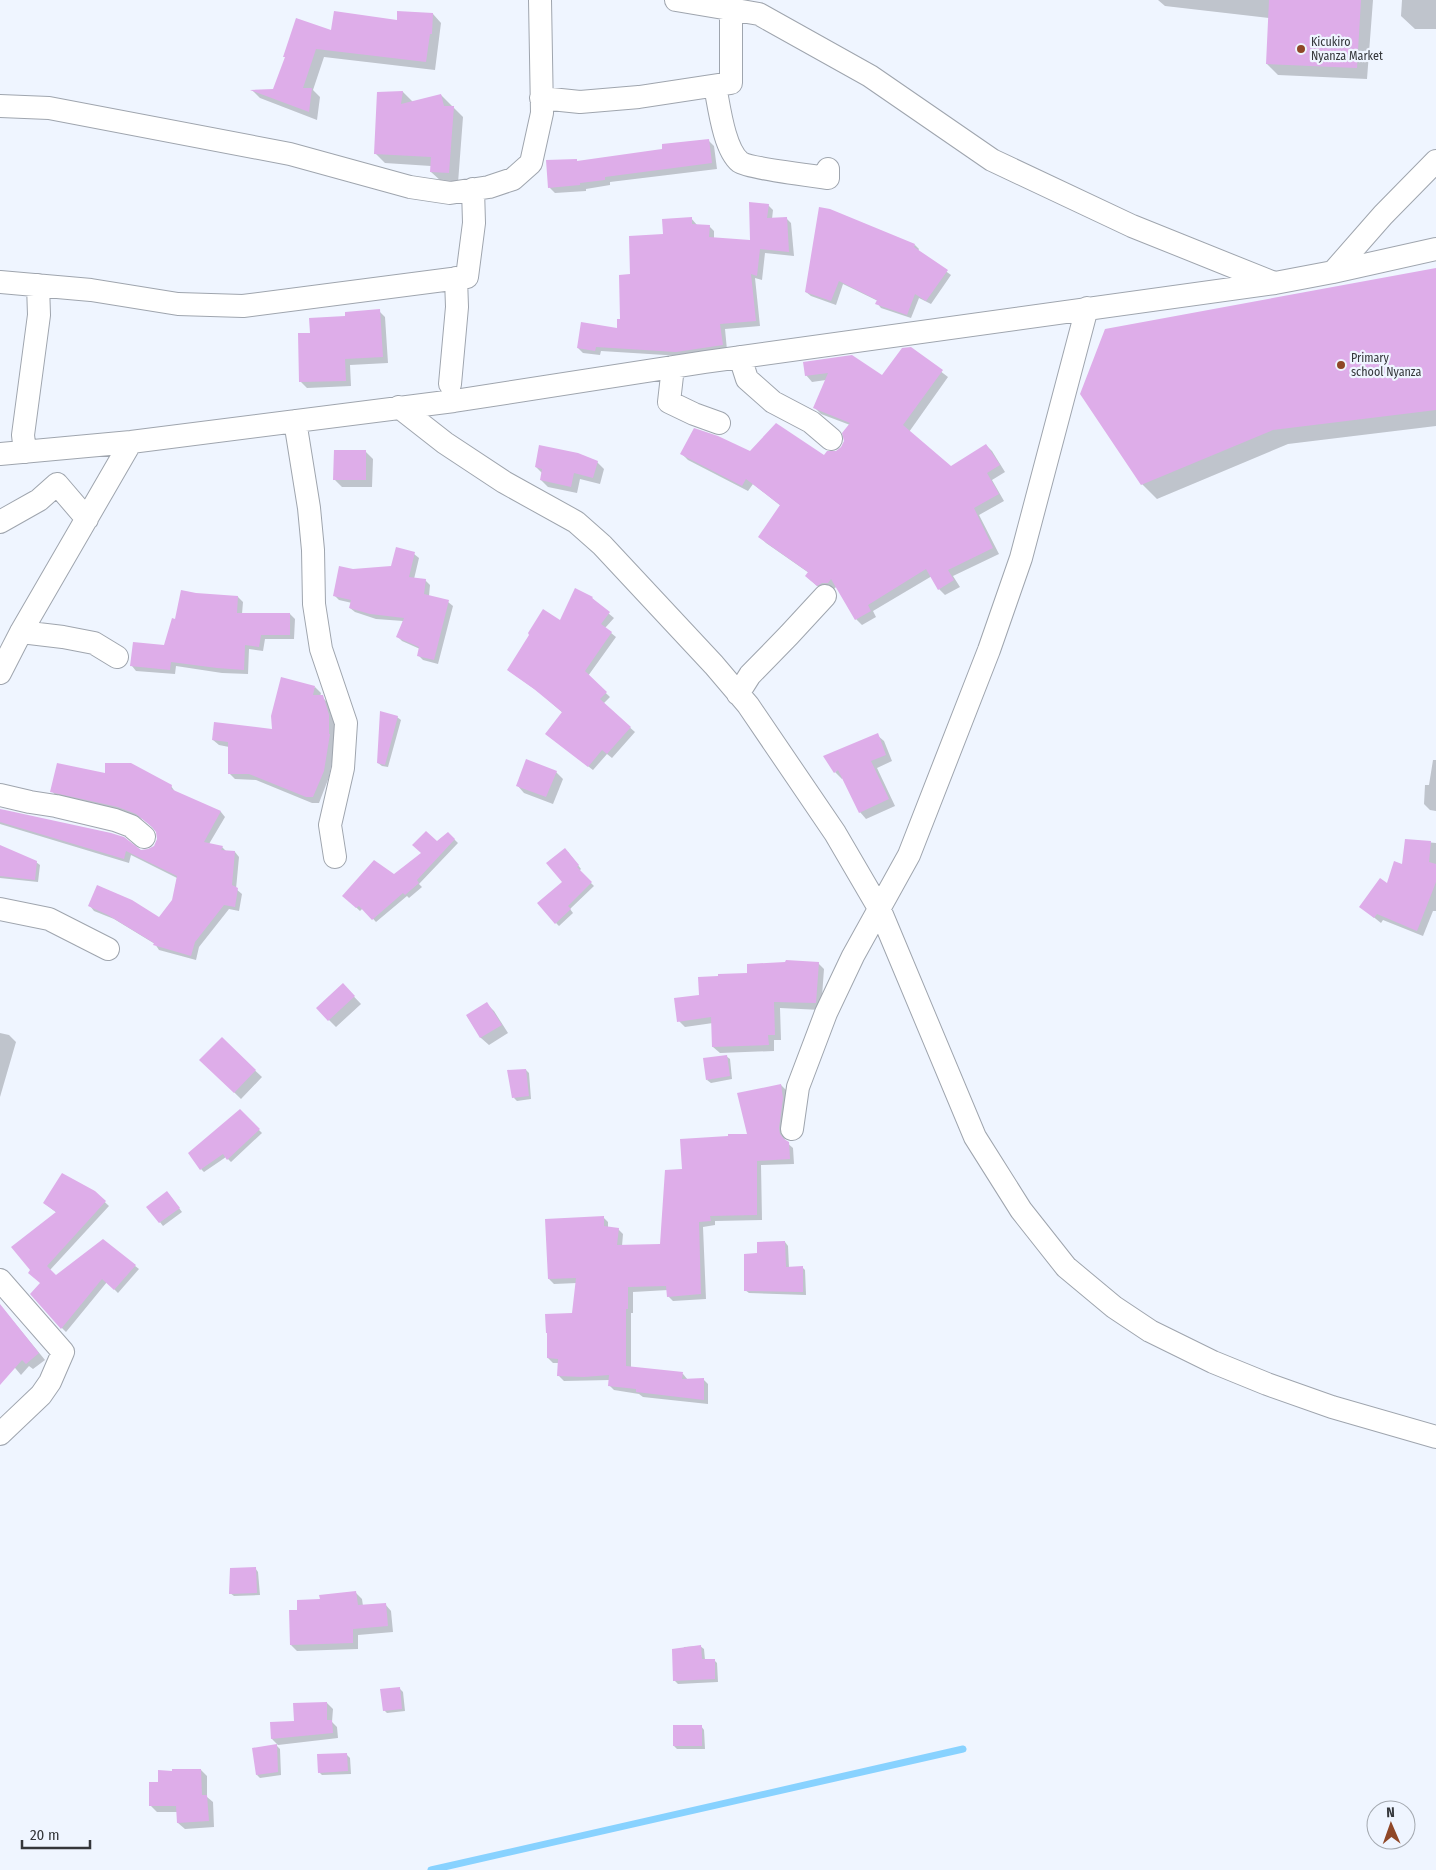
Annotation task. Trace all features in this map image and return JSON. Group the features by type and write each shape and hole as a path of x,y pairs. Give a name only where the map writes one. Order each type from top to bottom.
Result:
{"street":[{"path":"0,106 49,108 290,154 410,187 450,193 489,187 513,179 531,163 542,113 540,0"},
{"path":"676,0 759,14 870,76 992,160 1132,226 1274,283"},
{"path":"541,98 580,102 639,97 731,83 731,9"},
{"path":"715,86 730,148 741,163 828,178 828,169"},
{"path":"1333,272 1383,215 1436,161"},
{"path":"0,282 91,290 178,304 243,306 467,276 474,222 473,189"},
{"path":"0,454 131,442 399,408 740,357 1274,283 1436,249"},
{"path":"450,384 457,307 456,278"},
{"path":"25,452 23,435 39,315 38,285"},
{"path":"792,1129 798,1087 826,1013 853,956 909,855 992,641 1021,558 1087,308"},
{"path":"740,357 747,379 773,402 811,422 831,439"},
{"path":"673,367 669,402 719,423"},
{"path":"399,408 445,444 504,482 576,522 596,539 714,665 738,694 775,743 835,833 880,910 975,1137 1021,1210 1066,1267 1121,1312 1150,1331 1213,1362 1267,1384 1322,1403 1436,1437"},
{"path":"295,421 309,508 313,550 314,604 321,649 346,722 343,768 330,825 335,857"},
{"path":"0,673 21,632 131,442"},
{"path":"0,522 39,500 57,484 87,519"},
{"path":"738,694 750,675 825,596"},
{"path":"21,632 63,636 94,643 117,657"},
{"path":"0,795 115,820 131,826 144,838"},
{"path":"0,909 49,919 108,949"},
{"path":"0,1280 63,1352 50,1382 41,1395 0,1434"}],"building":[{"path":"1269,0 1361,0 1357,68 1266,64"},
{"path":"334,11 397,20 397,11 433,13 432,34 430,34 426,62 316,49 303,88 312,88 309,112 250,90 273,89 285,57 283,57 296,18 331,30"},
{"path":"403,91 401,104 441,94 444,106 454,106 449,173 430,172 431,157 374,154 377,92"},
{"path":"709,139 712,163 605,177 605,180 580,183 580,185 548,188 546,160 577,159 577,161 662,149 662,144"},
{"path":"749,202 769,204 767,218 787,217 789,252 760,249 757,276 751,274 756,321 720,324 723,345 676,352 596,347 595,351 577,348 581,322 617,328 617,319 620,319 619,275 630,274 629,236 663,234 662,219 692,217 692,224 710,225 709,237 750,240"},
{"path":"819,207 830,209 915,244 914,247 948,270 926,301 915,294 907,315 875,304 877,300 839,281 831,301 805,292"},
{"path":"1436,268 1436,410 1273,430 1141,485 1080,394 1105,329"},
{"path":"380,309 383,357 345,359 346,381 299,382 298,333 310,333 309,318 345,316 345,312"},
{"path":"911,347 943,370 903,425 951,466 986,444 1000,465 987,473 999,494 974,508 993,548 948,570 954,580 938,590 926,569 868,605 871,611 855,620 831,579 828,583 822,583 817,586 805,576 808,572 758,537 780,505 746,479 742,486 680,454 694,428 718,436 750,451 776,423 824,455 827,451 836,451 844,441 842,433 850,423 813,408 828,373 805,376 803,362 852,355 882,375 902,348"},
{"path":"539,445 578,453 598,461 593,478 574,473 571,487 540,480 542,469 535,467"},
{"path":"334,450 366,450 366,480 333,480"},
{"path":"396,547 415,552 409,577 426,579 424,594 449,600 434,660 417,656 419,647 396,637 404,618 370,614 349,608 351,600 333,596 339,566 353,569 391,566"},
{"path":"575,588 593,597 610,612 601,624 612,632 585,671 607,692 600,699 631,727 607,754 602,750 588,767 545,734 562,712 507,670 543,609 560,620"},
{"path":"181,590 238,596 237,613 290,613 290,635 261,635 259,647 245,645 244,670 171,662 170,670 130,666 133,642 164,645 172,618 175,619"},
{"path":"281,677 315,686 313,695 323,695 329,715 330,734 324,771 313,797 306,797 249,774 228,774 228,742 212,740 214,722 272,729 271,716"},
{"path":"380,711 398,716 385,765 377,763"},
{"path":"878,733 886,755 871,761 889,799 859,813 838,770 834,773 823,756"},
{"path":"526,759 557,771 546,797 516,786"},
{"path":"57,763 105,773 105,763 131,763 172,785 171,789 221,811 204,842 223,846 221,850 235,851 232,885 238,888 235,907 224,905 195,942 191,956 153,945 154,943 108,915 88,906 97,885 132,900 159,917 172,900 177,876 126,851 124,859 0,822 0,809 111,833 124,837 141,850 154,846 157,839 156,832 136,814 118,807 50,792"},
{"path":"426,831 437,841 448,832 455,839 417,880 419,883 405,895 403,893 372,920 359,906 356,908 342,896 374,860 394,874 421,853 412,845"},
{"path":"1405,839 1431,841 1429,862 1436,864 1436,882 1417,931 1377,914 1374,918 1359,907 1380,878 1387,883 1394,861 1402,864"},
{"path":"0,845 37,861 35,880 0,876"},
{"path":"565,848 579,865 577,867 592,882 568,906 571,909 555,924 537,903 562,882 546,863"},
{"path":"786,960 819,962 816,1003 774,1002 775,1035 768,1035 769,1045 712,1047 711,1017 677,1022 674,998 699,995 698,977 747,973 747,964 785,962"},
{"path":"343,983 355,996 328,1021 316,1008"},
{"path":"487,1002 502,1025 480,1038 466,1015"},
{"path":"222,1037 256,1070 234,1093 199,1060"},
{"path":"727,1055 730,1076 706,1080 703,1058"},
{"path":"526,1069 529,1096 512,1098 507,1070"},
{"path":"781,1084 783,1098 779,1128 780,1134 789,1142 790,1159 757,1161 757,1215 710,1216 711,1221 699,1222 701,1294 667,1297 666,1286 628,1287 626,1366 683,1372 682,1379 704,1378 704,1400 636,1392 636,1389 608,1386 609,1375 584,1377 557,1376 558,1359 547,1358 545,1314 572,1313 576,1278 548,1279 545,1219 604,1216 604,1226 619,1228 617,1245 660,1244 665,1170 682,1169 680,1139 747,1134 737,1093"},
{"path":"240,1109 260,1129 227,1160 223,1154 200,1170 188,1153"},
{"path":"62,1173 95,1191 106,1201 47,1266 56,1275 103,1239 136,1265 114,1290 102,1279 61,1329 30,1294 40,1283 28,1273 30,1270 11,1247 56,1212 43,1203"},
{"path":"167,1191 180,1208 159,1223 146,1207"},
{"path":"785,1241 786,1267 803,1266 803,1292 744,1291 744,1254 757,1253 757,1242"},
{"path":"0,1304 39,1353 26,1364 22,1360 0,1385"},
{"path":"256,1567 257,1593 229,1594 230,1568"},
{"path":"356,1591 358,1605 386,1603 388,1626 353,1629 353,1643 290,1645 289,1610 297,1610 297,1600 320,1599 319,1595"},
{"path":"701,1645 702,1659 715,1659 715,1679 673,1681 672,1649"},
{"path":"400,1687 402,1709 383,1711 380,1689"},
{"path":"327,1702 327,1720 332,1720 333,1733 271,1739 270,1722 294,1721 293,1703"},
{"path":"673,1725 702,1725 702,1746 673,1746"},
{"path":"277,1744 278,1772 256,1775 252,1748"},
{"path":"347,1753 348,1771 318,1773 317,1754"},
{"path":"172,1769 201,1769 202,1795 207,1795 209,1821 177,1823 176,1806 149,1806 149,1782 158,1782 158,1770 172,1771"}],"waterway":[{"path":"431,1870 963,1749"}],"place":[{"name":"Kicukiro Nyanza Market","path":"1301,49"},
{"name":"Primary school Nyanza","path":"1341,365"}]}
